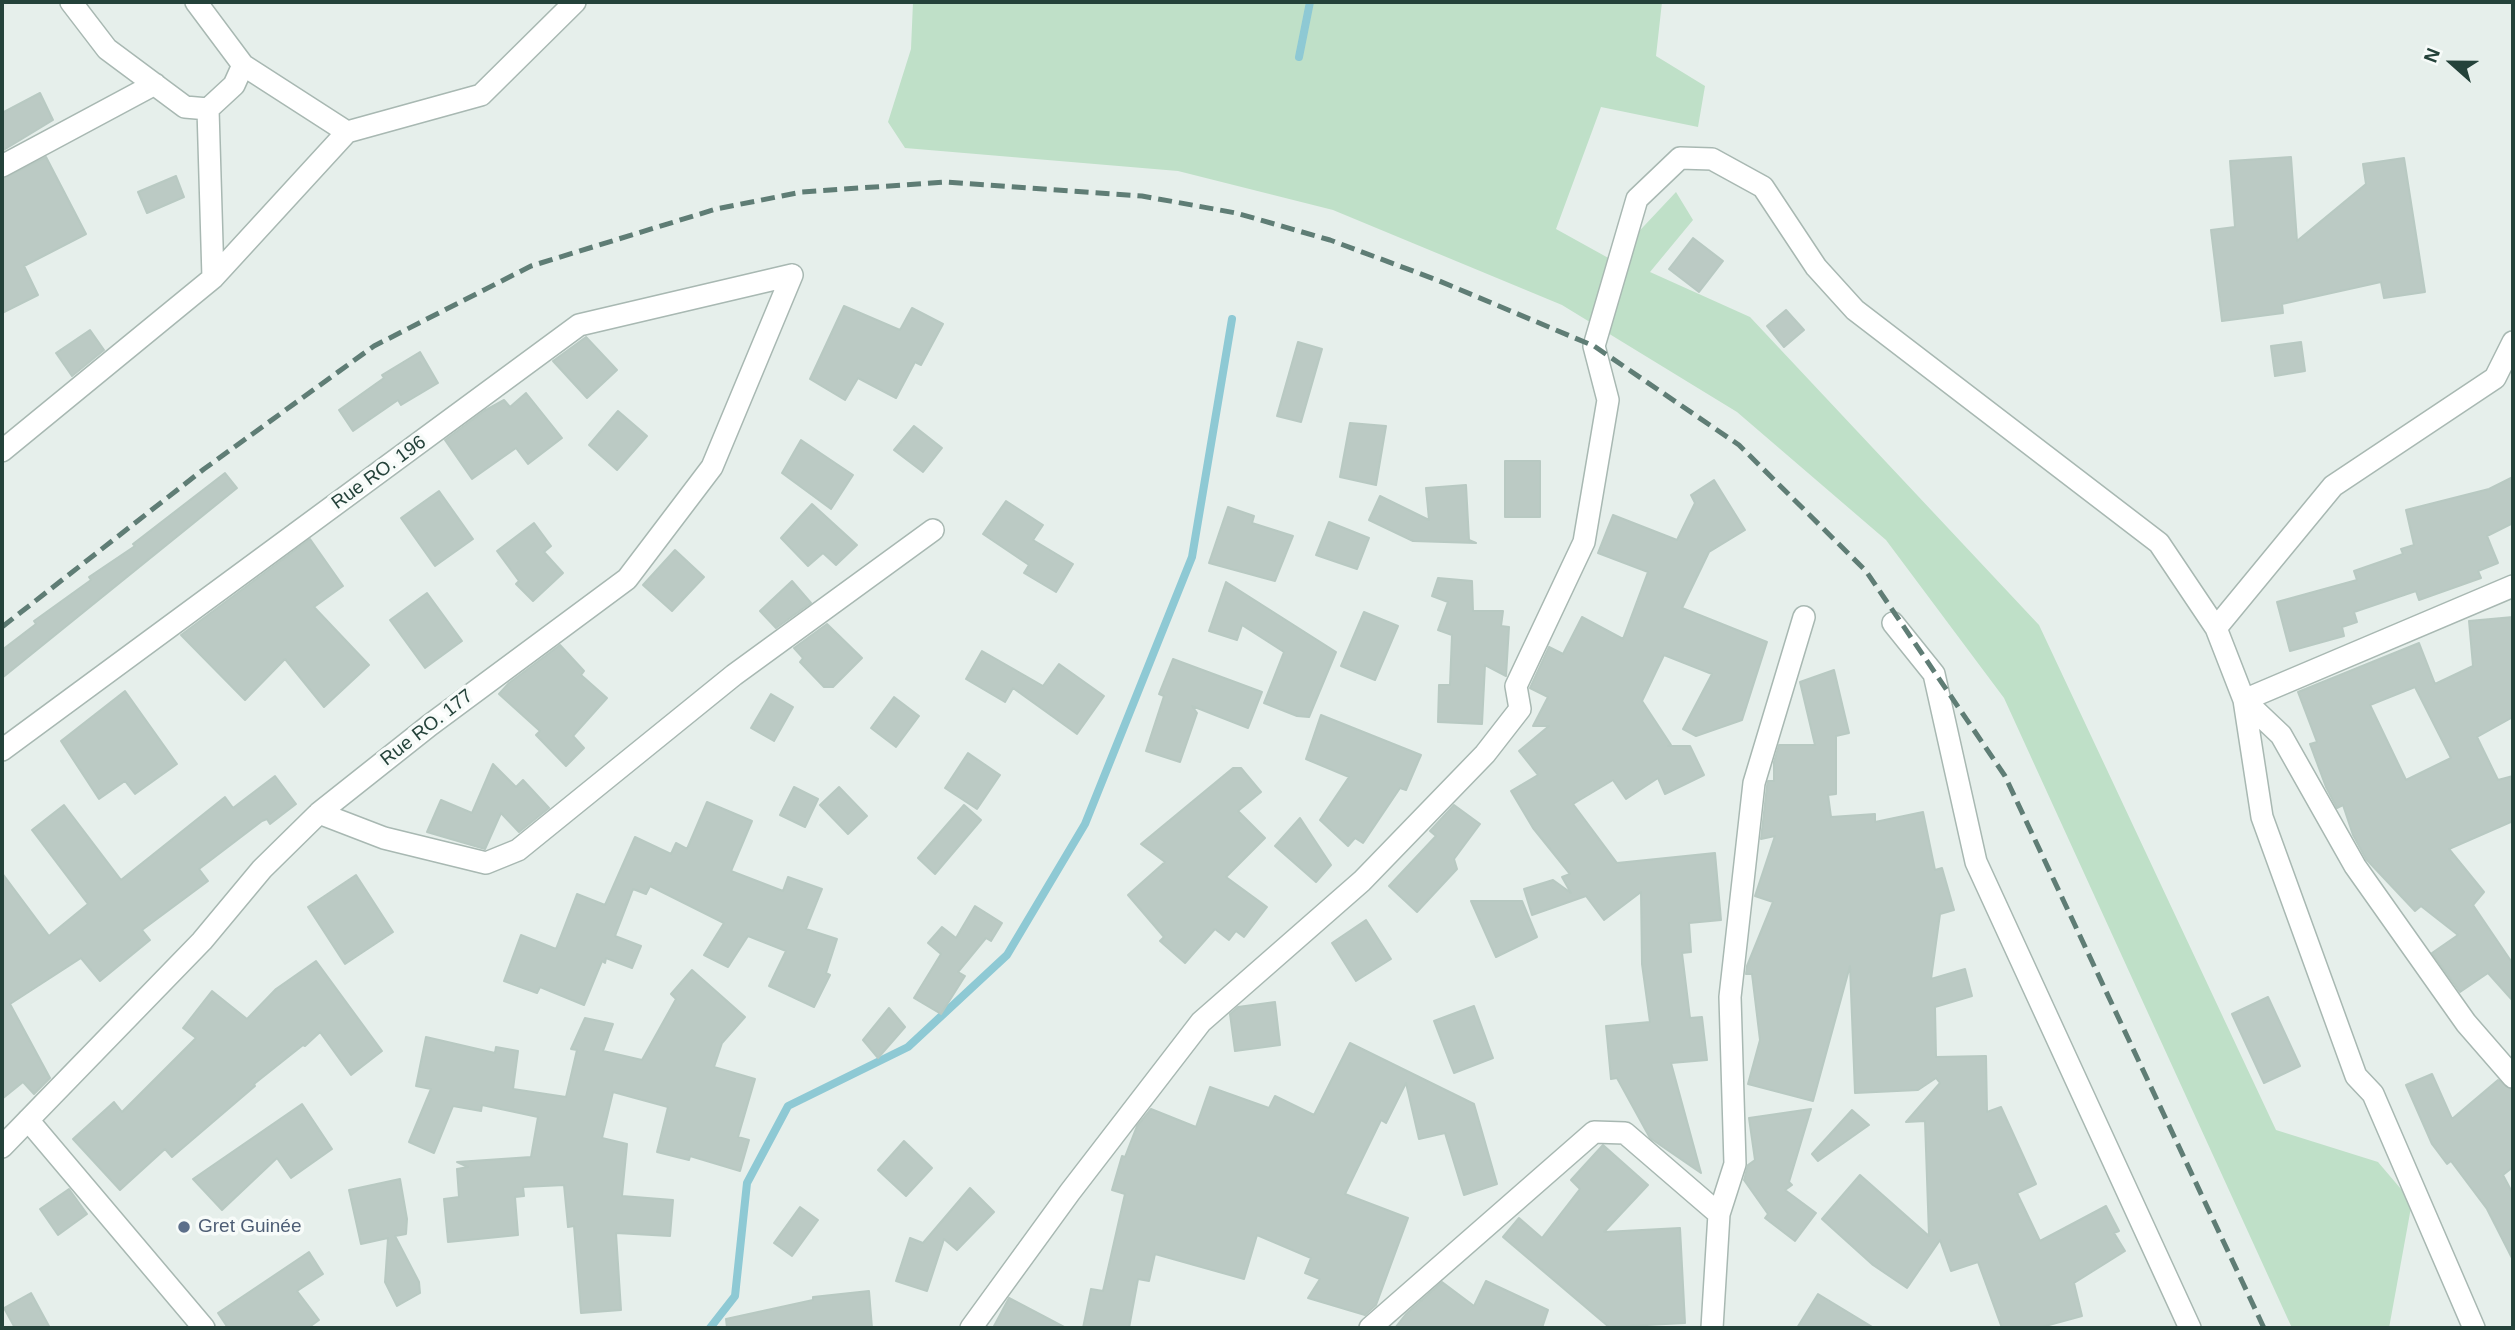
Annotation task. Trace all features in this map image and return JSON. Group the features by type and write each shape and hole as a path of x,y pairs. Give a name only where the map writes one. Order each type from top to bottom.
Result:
{"street":[{"path":"71,2 107,49 185,107 208,108 234,85 243,65"},
{"path":"196,2 243,65 347,132"},
{"path":"2,451 213,278 347,132 481,95 575,2"},
{"path":"2,166 155,84"},
{"path":"208,108 213,278"},
{"path":"971,1328 1070,1192 1201,1022 1362,881 1485,754 1520,709 1516,686 1584,542 1608,400 1594,346 1625,239 1637,199 1680,158 1713,159 1763,187 1816,267 1855,310 2159,543 2216,628 2244,701 2262,817 2356,1076 2373,1094 2474,1328"},
{"name":"Rue RO. 196","path":"2,750 579,326 792,275"},
{"name":"Rue RO. 177","path":"2,1147 202,942 262,869 318,813 430,724 627,579 712,467 792,275"},
{"path":"2216,628 2333,486 2495,378 2513,342"},
{"path":"318,813 384,838 486,863 519,850 734,675 933,530"},
{"path":"2244,701 2513,586"},
{"path":"1712,1328 1719,1214 1735,1164 1730,997 1754,783 1804,617"},
{"path":"1893,623 1934,674 1976,862 2190,1328"},
{"path":"2244,701 2281,735 2355,866 2466,1023 2513,1077"},
{"path":"28,1120 204,1328"},
{"path":"1370,1328 1594,1132 1625,1133 1719,1214"}],"green space":[{"path":"913,2 1662,2 1656,56 1705,86 1698,127 1601,107 1556,229 1612,260 1676,192 1693,220 1650,272 1750,317 2039,625 2276,1130 2378,1162 2412,1202 2389,1328 2292,1328 2004,698 1886,540 1737,412 1562,305 1333,210 1178,171 905,148 888,122 911,49"}],"building":[{"path":"40,93 53,120 2,151 2,113"},
{"path":"46,157 86,234 24,266 38,295 2,313 2,179"},
{"path":"2291,157 2297,241 2366,184 2363,164 2404,158 2425,292 2384,298 2381,282 2282,304 2283,313 2222,321 2211,230 2235,227 2230,161"},
{"path":"176,176 184,197 147,213 138,192"},
{"path":"1693,238 1723,261 1699,292 1669,269"},
{"path":"844,306 900,330 912,308 943,324 921,365 915,362 896,398 858,378 845,400 810,379"},
{"path":"1786,310 1804,330 1784,347 1767,326"},
{"path":"90,330 104,350 72,376 56,353"},
{"path":"586,337 617,370 587,398 553,361"},
{"path":"1298,342 1322,349 1301,422 1277,416"},
{"path":"2301,342 2305,371 2275,376 2271,346"},
{"path":"420,352 438,383 401,405 398,400 353,431 339,410 384,378 382,375"},
{"path":"526,393 562,438 528,464 516,448 472,479 445,440 484,411 504,400 510,407"},
{"path":"618,411 647,436 617,470 589,445"},
{"path":"1350,423 1386,426 1376,485 1340,477"},
{"path":"914,426 942,448 923,472 894,450"},
{"path":"801,440 853,475 831,509 782,473"},
{"path":"1505,461 1540,461 1540,517 1505,517"},
{"path":"225,473 237,488 2,678 2,650 36,624 34,621 91,580 89,577 135,546 133,544"},
{"path":"2513,477 2513,523 2487,536 2498,563 2478,571 2481,578 2419,600 2416,591 2354,612 2357,622 2342,627 2344,636 2290,651 2277,602 2357,580 2354,571 2403,554 2401,549 2414,545 2406,510 2489,489"},
{"path":"1714,480 1745,530 1709,552 1682,608 1767,642 1742,720 1696,736 1683,729 1712,674 1664,655 1642,701 1671,745 1668,746 1690,746 1704,775 1665,794 1658,778 1626,799 1613,780 1573,804 1617,863 1715,853 1721,920 1689,923 1691,952 1682,953 1690,1018 1702,1017 1707,1060 1671,1063 1701,1173 1650,1138 1617,1078 1611,1079 1606,1026 1650,1022 1642,964 1641,892 1604,920 1586,896 1532,915 1524,889 1553,880 1571,893 1562,877 1570,874 1533,828 1511,791 1538,775 1519,751 1549,726 1533,726 1548,697 1530,688 1549,647 1563,654 1582,617 1623,639 1648,572 1598,553 1613,515 1677,540 1695,503 1691,495"},
{"path":"1466,485 1469,540 1476,543 1413,541 1369,520 1380,496 1429,520 1426,488"},
{"path":"439,491 473,539 435,566 401,518"},
{"path":"1006,501 1043,525 1033,540 1073,564 1056,592 1024,573 1029,565 983,534"},
{"path":"812,504 857,545 836,565 823,553 808,566 781,538"},
{"path":"1228,507 1254,516 1252,523 1293,536 1275,581 1209,563"},
{"path":"1329,522 1369,538 1357,569 1316,555"},
{"path":"534,523 551,546 544,552 563,573 533,601 516,584 519,581 497,551"},
{"path":"310,539 343,586 314,607 369,665 324,707 285,659 245,700 181,635"},
{"path":"675,550 704,577 672,611 643,585"},
{"path":"1438,578 1472,581 1473,611 1503,611 1501,626 1509,627 1506,676 1485,665 1482,724 1438,722 1439,685 1450,685 1452,635 1438,630 1448,602 1432,596"},
{"path":"792,581 811,603 776,628 760,611"},
{"path":"1226,582 1336,652 1309,717 1297,716 1264,703 1284,652 1242,625 1237,640 1209,631"},
{"path":"427,593 462,641 425,668 390,620"},
{"path":"1364,612 1398,626 1375,680 1341,666"},
{"path":"2513,617 2513,717 2477,737 2498,780 2513,776 2513,821 2449,849 2484,892 2473,905 2513,964 2513,1001 2488,973 2460,992 2432,953 2458,935 2421,906 2415,911 2366,859 2353,835 2343,805 2337,808 2326,787 2310,744 2317,742 2298,692 2419,643 2435,684 2473,666 2469,621","holes":["2415,687 2451,758 2406,780 2370,705"]},
{"path":"827,624 862,658 833,687 824,687 800,662 803,658 794,648"},
{"path":"560,645 584,671 581,675 607,698 573,736 584,748 566,766 536,735 540,731 499,694 509,683"},
{"path":"982,651 1043,686 1059,664 1104,696 1077,734 1013,688 1005,702 966,679"},
{"path":"1173,659 1262,692 1248,728 1192,706 1197,713 1180,762 1146,751 1164,696 1159,694"},
{"path":"1834,670 1849,733 1836,736 1836,794 1828,795 1831,817 1875,814 1875,822 1923,812 1935,870 1942,868 1954,910 1940,914 1931,979 1965,969 1972,996 1935,1007 1936,1057 1986,1056 1987,1112 2001,1107 2036,1184 2017,1193 2040,1241 2106,1206 2119,1231 2114,1233 2125,1251 2074,1283 2082,1316 2038,1328 2002,1328 1978,1262 1951,1271 1940,1240 1907,1288 1873,1265 1822,1219 1860,1175 1929,1236 1925,1121 1906,1122 1940,1083 1936,1078 1918,1090 1855,1093 1850,966 1813,1101 1748,1084 1760,1040 1752,974 1746,974 1747,966 1773,902 1755,896 1775,836 1761,839 1768,781 1774,781 1774,762 1779,745 1815,745 1800,682"},
{"path":"125,691 177,764 135,794 125,781 99,799 61,741"},
{"path":"771,694 793,707 774,741 751,728"},
{"path":"894,697 919,716 896,747 871,728"},
{"path":"1321,715 1421,755 1406,790 1400,788 1363,843 1355,838 1348,846 1320,820 1349,777 1306,759"},
{"path":"968,753 1000,775 977,809 945,788"},
{"path":"493,764 516,787 523,780 549,808 519,832 501,813 485,849 427,832 441,800 472,813"},
{"path":"1233,768 1241,768 1261,792 1238,811 1265,838 1226,877 1267,907 1244,937 1236,931 1229,940 1215,929 1185,963 1160,941 1164,937 1128,895 1165,862 1141,844"},
{"path":"275,776 296,804 270,824 267,819 262,821 199,869 208,881 142,930 150,940 100,981 81,958 10,1004 50,1078 34,1094 23,1082 2,1099 2,873 49,936 88,904 32,830 64,805 121,880 225,797 233,808"},
{"path":"794,787 818,799 805,827 780,815"},
{"path":"839,787 867,816 848,834 820,805"},
{"path":"707,802 752,821 731,871 783,891 788,877 822,889 806,929 837,939 826,973 830,975 814,1007 769,986 786,951 748,936 728,967 704,955 724,923 650,886 646,894 633,889 615,936 641,946 632,968 606,958 605,963 602,961 584,1005 540,987 537,993 504,981 521,935 556,949 577,894 605,905 635,837 671,854 676,843 687,849"},
{"path":"964,805 981,820 935,874 918,858"},
{"path":"1454,805 1480,824 1454,859 1457,869 1417,912 1389,886 1436,836 1430,831"},
{"path":"1300,818 1331,865 1316,882 1275,846"},
{"path":"356,875 393,932 345,964 308,907"},
{"path":"1471,901 1522,901 1537,937 1496,957"},
{"path":"975,906 1002,923 991,941 986,938 958,972 965,976 941,1014 914,998 941,954 928,943 942,927 956,938"},
{"path":"1366,920 1391,959 1356,981 1332,943"},
{"path":"316,961 382,1051 351,1075 320,1032 254,1084 255,1086 172,1157 165,1149 120,1190 73,1139 114,1102 122,1112 196,1038 183,1028 212,991 247,1019 276,989"},
{"path":"692,970 745,1017 722,1043 714,1067 755,1079 738,1137 749,1140 740,1171 690,1156 689,1160 657,1152 668,1107 613,1092 602,1138 627,1144 622,1196 673,1200 670,1236 616,1233 621,1310 581,1313 574,1226 568,1227 564,1185 523,1187 524,1196 515,1197 518,1235 448,1242 444,1199 459,1197 457,1169 468,1167 457,1162 531,1157 538,1117 482,1105 481,1111 453,1106 434,1153 409,1142 431,1089 416,1086 426,1037 495,1053 496,1047 518,1051 513,1089 566,1097 577,1050 571,1049 585,1018 613,1024 603,1051 642,1060 676,999 671,994"},
{"path":"2268,997 2300,1066 2264,1083 2232,1014"},
{"path":"1275,1002 1280,1045 1235,1051 1230,1014 1238,1007"},
{"path":"1474,1006 1493,1058 1454,1073 1434,1021"},
{"path":"889,1008 905,1027 878,1058 863,1040"},
{"path":"1350,1043 1474,1104 1497,1184 1464,1195 1445,1133 1419,1139 1406,1083 1386,1123 1381,1120 1345,1194 1408,1218 1376,1305 1365,1315 1308,1298 1320,1279 1305,1273 1311,1258 1257,1235 1244,1279 1155,1254 1149,1281 1138,1279 1129,1328 1083,1328 1091,1289 1103,1291 1125,1194 1112,1190 1122,1156 1125,1157 1137,1126 1151,1109 1196,1127 1210,1087 1269,1108 1275,1096 1314,1115"},
{"path":"2432,1074 2452,1119 2498,1080 2513,1090 2513,1167 2503,1175 2513,1194 2513,1260 2487,1209 2451,1161 2447,1164 2432,1144 2406,1085"},
{"path":"302,1104 332,1149 291,1178 277,1158 222,1210 193,1179"},
{"path":"1811,1109 1789,1182 1792,1185 1785,1190 1816,1213 1795,1241 1765,1218 1768,1214 1744,1180 1748,1165 1755,1160 1749,1118"},
{"path":"1852,1110 1869,1125 1818,1161 1812,1154"},
{"path":"904,1141 932,1168 906,1196 878,1170"},
{"path":"1603,1145 1648,1185 1604,1232 1680,1228 1685,1323 1609,1327 1503,1237 1519,1218 1542,1238 1580,1189 1571,1180"},
{"path":"400,1179 407,1219 406,1234 395,1236 419,1282 420,1293 397,1306 385,1282 388,1238 361,1244 349,1190"},
{"path":"970,1188 994,1212 957,1250 944,1239 927,1291 896,1281 910,1238 923,1243"},
{"path":"69,1189 87,1214 58,1235 40,1209"},
{"path":"800,1207 818,1220 792,1256 774,1243"},
{"path":"309,1252 323,1274 297,1291 319,1320 308,1328 228,1328 218,1313"},
{"path":"1486,1281 1548,1310 1542,1328 1395,1328 1406,1314 1442,1282 1474,1306"},
{"path":"869,1291 872,1328 727,1328 726,1319 813,1300 813,1297"},
{"path":"31,1293 50,1328 15,1328 4,1308"},
{"path":"1818,1294 1874,1328 1797,1328"},
{"path":"1009,1298 1066,1328 993,1328"}],"waterway":[{"path":"1299,57 1310,2"},
{"path":"710,1328 735,1296 747,1183 788,1106 908,1047 1007,955 1085,824 1192,557 1232,319"}],"railway":[{"path":"2,627 204,469 374,346 531,266 716,209 802,192 946,182 1142,196 1236,213 1330,240 1437,280 1594,346 1739,445 1866,571 2005,776 2264,1328"}],"place":[{"name":"Gret Guinée","path":"184,1227"}]}
